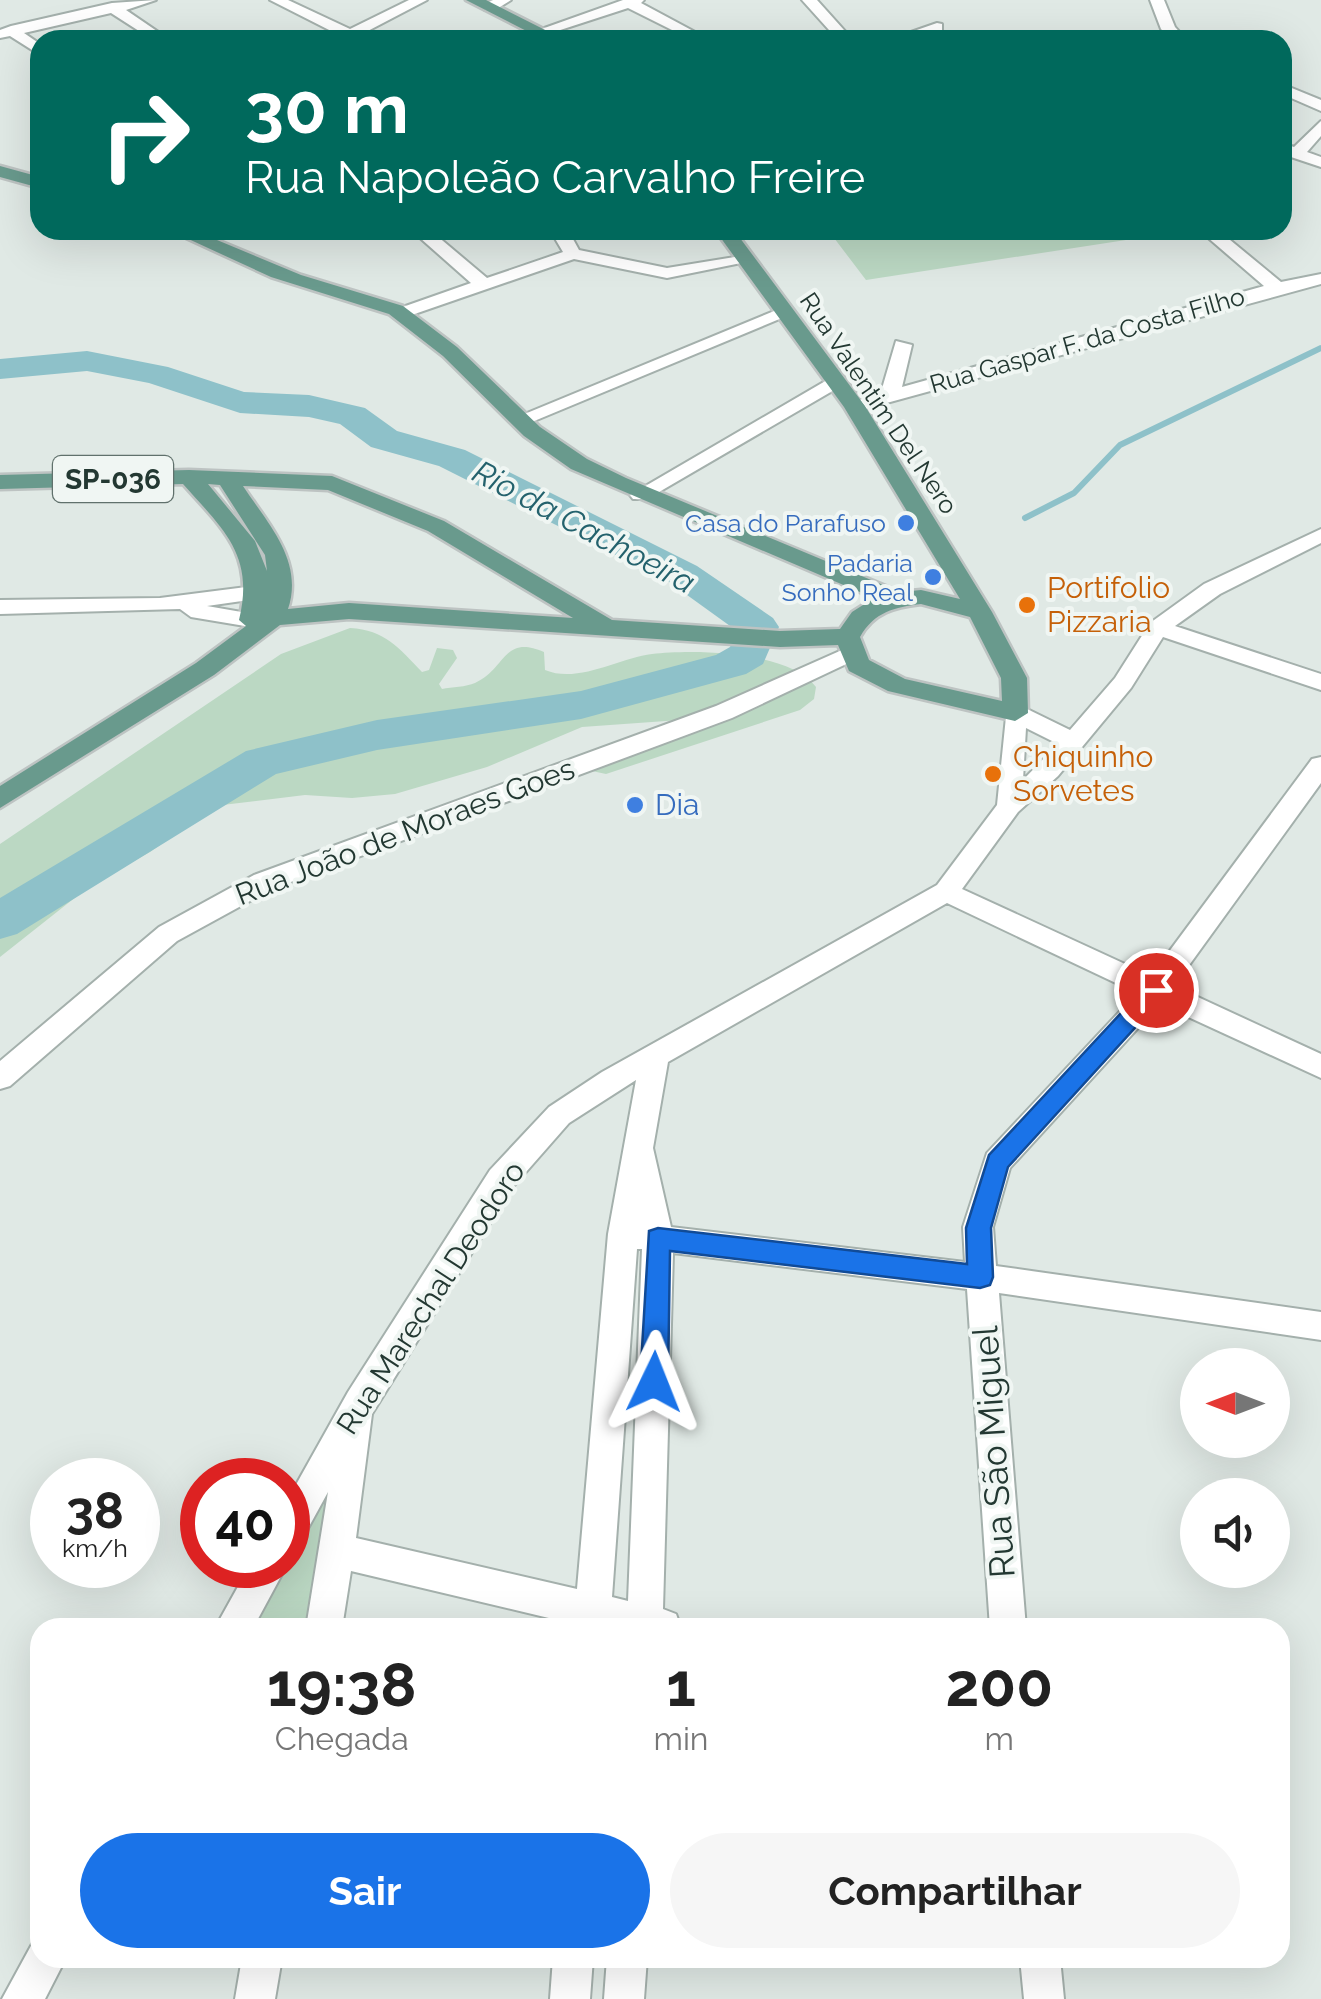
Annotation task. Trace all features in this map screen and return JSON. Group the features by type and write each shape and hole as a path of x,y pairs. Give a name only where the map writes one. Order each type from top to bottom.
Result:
{"main road":[{"path":"489,2 541,30"},
{"path":"0,171 30,181"},
{"path":"200,240 268,270 403,313 453,354 520,420 574,462 640,495 838,570 895,599 948,600 980,612"},
{"name":"Rua Valentim Del Nero","path":"732,240 854,406 980,612 1014,678 1015,712"},
{"name":"SP-036","path":"188,477 250,551 271,593"},
{"path":"226,478 277,555 271,593 260,624"},
{"path":"226,478 332,483 391,505 436,526 604,626"},
{"name":"SP-036","path":"0,482 226,478"},
{"path":"271,593 349,612 850,645"},
{"path":"850,645 864,614 895,599"},
{"path":"0,799 260,624 349,612"},
{"path":"850,645 868,673 898,685 1015,712"}],"street":[{"path":"6,32 149,0"},
{"path":"276,0 334,30"},
{"path":"365,30 420,0"},
{"path":"809,0 837,30"},
{"path":"1157,0 1169,30"},
{"path":"563,30 634,2 684,30"},
{"path":"112,7 148,30"},
{"path":"927,30 937,27"},
{"path":"6,32 30,45"},
{"path":"1292,93 1321,106"},
{"path":"1292,149 1321,126"},
{"path":"1292,150 1321,162"},
{"path":"432,240 484,284"},
{"path":"565,240 573,254"},
{"path":"1220,240 1277,288"},
{"path":"403,313 573,254 668,273 747,260"},
{"name":"Rua Gaspar F. da Costa Filho","path":"854,406 1321,279"},
{"path":"520,420 785,313"},
{"path":"890,395 903,345"},
{"path":"640,495 834,382"},
{"path":"1321,535 1212,589 1158,628 1123,684 1049,770 1008,806 946,892 1321,1067"},
{"path":"0,608 160,604 271,593"},
{"path":"160,604 260,624"},
{"path":"1158,628 1321,682"},
{"name":"Rua João de Moraes Goes","path":"0,1078 168,934 220,903 263,882 724,712 850,645"},
{"path":"1008,806 1015,712 1072,741"},
{"name":"Rua São Miguel","path":"1007,1618 978,1228 998,1162 1156,990 1321,766"},
{"name":"Rua Marechal Deodoro","path":"310,1493 360,1403 502,1179 559,1115 612,1080 654,1060 946,892"},
{"path":"593,1618 622,1234 641,1152 654,1060"},
{"path":"641,1152 658,1238 651,1618"},
{"path":"622,1234 980,1277 1321,1326"},
{"path":"326,1618 360,1403"},
{"path":"338,1551 586,1618"},
{"path":"239,1618 256,1588"},
{"path":"22,1999 40,1968"},
{"path":"255,1999 260,1968"},
{"path":"570,1999 572,1968"},
{"path":"624,1999 626,1968"},
{"path":"1041,1968 1044,1999"}],"green space":[{"path":"836,240 1126,240 866,280"},
{"path":"350,628 382,636 422,672 429,670 437,648 453,650 457,658 439,684 442,689 475,683 520,647 544,652 545,670 571,674 652,654 740,655 785,666 816,687 814,699 800,710 606,774 592,771 600,760 694,719 582,727 487,767 395,794 352,798 305,795 214,806 150,852 91,885 0,957 0,844 281,654"},
{"path":"336,1453 309,1618 246,1618 263,1588 310,1588 310,1501"}],"waterway":[{"path":"1025,518 1074,493 1120,445 1321,348"},
{"name":"Rio da Cachoeira","path":"0,369 87,361 156,374 240,402 309,406 352,416 384,439 452,458 683,574 759,627 748,655 731,665 581,705 377,735 262,762 0,921"}],"place":[{"name":"Casa do Parafuso","path":"906,523"},
{"name":"Padaria Sonho Real","path":"933,577"},
{"name":"Portifolio Pizzaria","path":"1027,605"},
{"name":"Chiquinho Sorvetes","path":"993,774"},
{"name":"Dia","path":"635,805"}],"route":[{"path":"654,1382 658,1238 980,1277 978,1228 998,1162 1156,990"}]}
